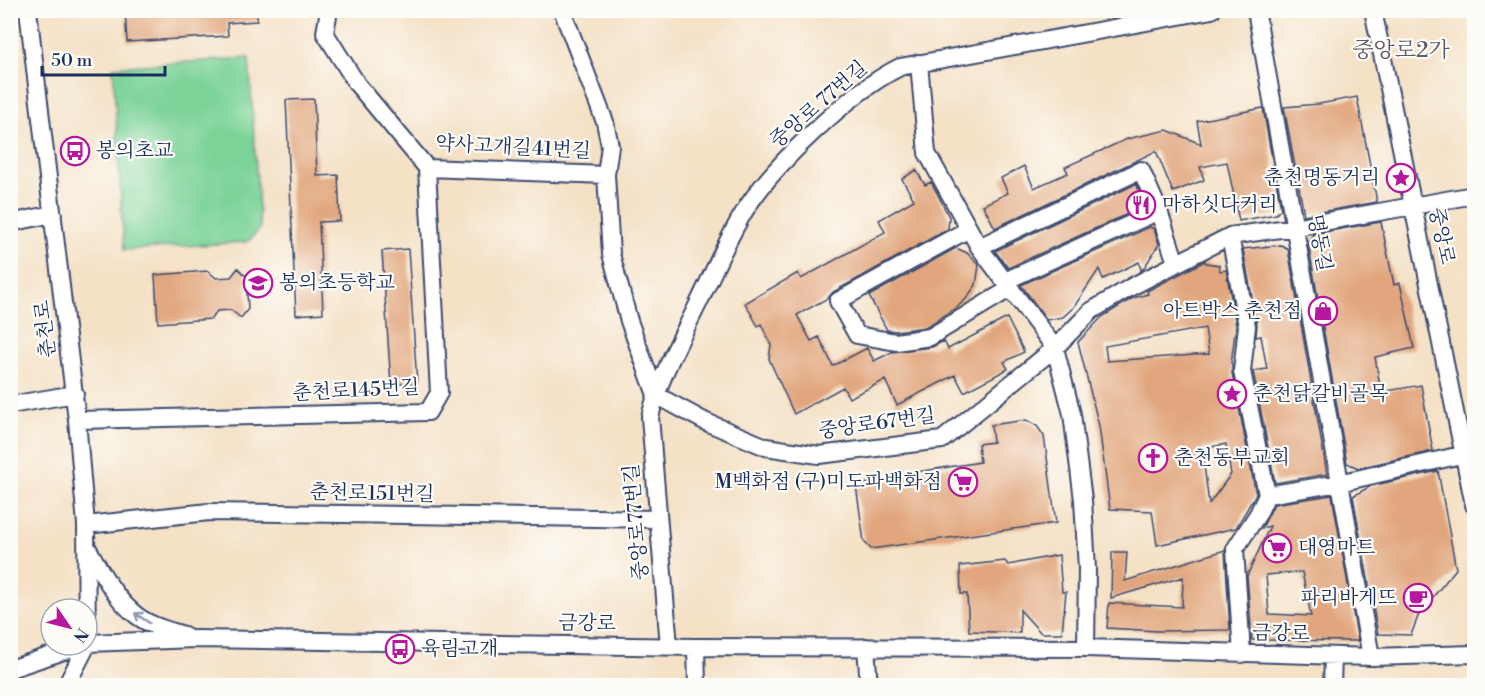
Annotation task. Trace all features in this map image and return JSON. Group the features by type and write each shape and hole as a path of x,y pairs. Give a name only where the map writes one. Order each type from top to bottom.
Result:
{"street":[{"name":"춘천로","path":"28,10 75,394 86,525 87,597"},
{"name":"약사고개길41번길","path":"329,10 325,33 357,84 428,168 606,174"},
{"path":"562,10 605,123 610,146 606,174 611,254 629,321 656,395"},
{"name":"중앙로 77번길","path":"656,395 660,381 742,216 771,176 818,129 883,76 900,67 919,63 1212,10"},
{"name":"명동길","path":"1256,10 1371,657"},
{"name":"중앙로","path":"1373,10 1413,205 1470,453 1474,505"},
{"path":"919,63 927,153 979,247 1055,348 1072,414 1083,500 1087,569 1086,648"},
{"name":"춘천로145번길","path":"77,420 428,412 439,393 428,168"},
{"path":"979,247 1141,170 1159,211 1176,263"},
{"name":"중앙로67번길","path":"656,395 706,422 766,447 819,455 942,440 1055,348 1091,311 1176,263 1230,236 1295,227 1474,195"},
{"path":"969,229 838,301 857,335 896,342 930,337 1008,284 1159,211"},
{"path":"10,223 53,213"},
{"path":"1230,236 1246,326 1242,371 1267,495 1258,514 1235,549 1242,654"},
{"path":"10,405 75,394"},
{"name":"중앙로77번길","path":"656,395 650,417 669,646"},
{"path":"1267,495 1339,483 1470,453"},
{"name":"춘천로151번길","path":"86,525 210,512 658,519"},
{"path":"86,546 111,589 136,615 154,626 196,639"},
{"name":"금강로","path":"99,643 196,639 669,646 1086,648 1371,657 1474,654"},
{"path":"696,646 697,686"},
{"path":"866,647 869,686"},
{"path":"1332,686 1333,656"},
{"path":"10,669 46,657"},
{"name":"춘천로","path":"66,686 80,657"}],"green space":[{"path":"249,58 260,229 247,242 124,250 113,67"}],"building":[{"path":"125,10 257,10 257,21 227,23 228,36 127,42"},
{"path":"1357,97 1377,202 1304,215 1284,107"},
{"path":"314,99 317,176 338,175 340,221 319,222 323,313 296,315 286,100"},
{"path":"1263,108 1281,209 1276,214 1239,221 1227,162 1200,167 1204,180 1173,192 1156,151 995,228 983,205 1008,193 1001,178 1024,166 1034,188 1068,173 1065,167 1127,139 1167,130 1201,144 1197,121"},
{"path":"916,170 925,185 931,182 949,217 948,229 833,292 828,298 797,315 811,341 819,337 833,366 867,348 874,361 892,352 932,347 944,341 948,349 1007,318 1024,352 1004,362 1008,369 964,392 955,375 897,405 885,380 849,398 843,387 794,414 769,359 771,345 761,324 758,326 745,303 798,273 801,279 885,232 879,220 914,200 902,179"},
{"path":"1136,184 1145,206 1008,268 995,251"},
{"path":"1381,222 1394,285 1400,283 1414,348 1375,357 1381,392 1421,385 1433,451 1358,468 1347,463 1308,242 1313,234"},
{"path":"1150,227 1154,229 1159,244 1144,268 1141,270 1139,262 1103,279 1099,269 1074,307 1063,317 1047,320 1021,285"},
{"path":"1281,245 1288,249 1327,474 1275,483 1253,371 1267,369 1261,336 1256,337 1257,324 1243,249"},
{"path":"956,248 967,253 979,265 976,285 966,299 955,309 926,327 887,330 869,296"},
{"path":"408,249 417,383 391,385 382,251"},
{"path":"1205,261 1219,265 1220,271 1226,270 1236,326 1231,363 1232,373 1256,494 1236,528 1157,545 1152,511 1110,509 1099,426 1078,342 1102,317 1133,298 1148,294 1147,291","holes":["1205,328 1209,354 1107,361 1105,346","1226,444 1231,474 1209,504 1202,449"]},
{"path":"238,268 246,276 248,309 241,318 231,310 217,311 211,319 158,323 155,275 208,271 216,278 231,277"},
{"name":"M백화점 (구)미도파백화점","path":"1026,420 1037,426 1044,436 1056,523 871,549 864,542 856,485 898,479 897,475 980,462 978,444 993,442 991,425"},
{"path":"1438,471 1456,569 1419,614 1411,635 1378,634 1353,496 1371,486"},
{"path":"1332,495 1358,641 1252,640 1247,576 1270,526 1262,528 1274,504","holes":["1302,572 1311,616 1269,614 1266,575"]},
{"path":"1225,550 1230,630 1157,631 1107,628 1109,603 1182,607 1183,577 1111,598 1112,552 1127,552 1125,581"},
{"path":"1059,555 1062,592 1066,592 1062,633 1041,633 1020,610 1020,633 969,631 967,594 961,594 960,566 1005,561 1008,565"}],"place":[{"name":"봉의초교","path":"75,151"},
{"name":"춘천명동거리","path":"1401,178"},
{"name":"마하싯다커리","path":"1141,205"},
{"name":"봉의초등학교","path":"258,283"},
{"name":"아트박스 춘천점","path":"1323,311"},
{"name":"춘천닭갈비골목","path":"1232,394"},
{"name":"춘천동부교회","path":"1153,458"},
{"name":"M백화점 (구)미도파백화점","path":"963,482"},
{"name":"대영마트","path":"1277,548"},
{"name":"파리바게뜨","path":"1418,598"},
{"name":"육림고개","path":"400,649"}],"district":[{"name":"중앙로2가","path":"1401,50"}]}
